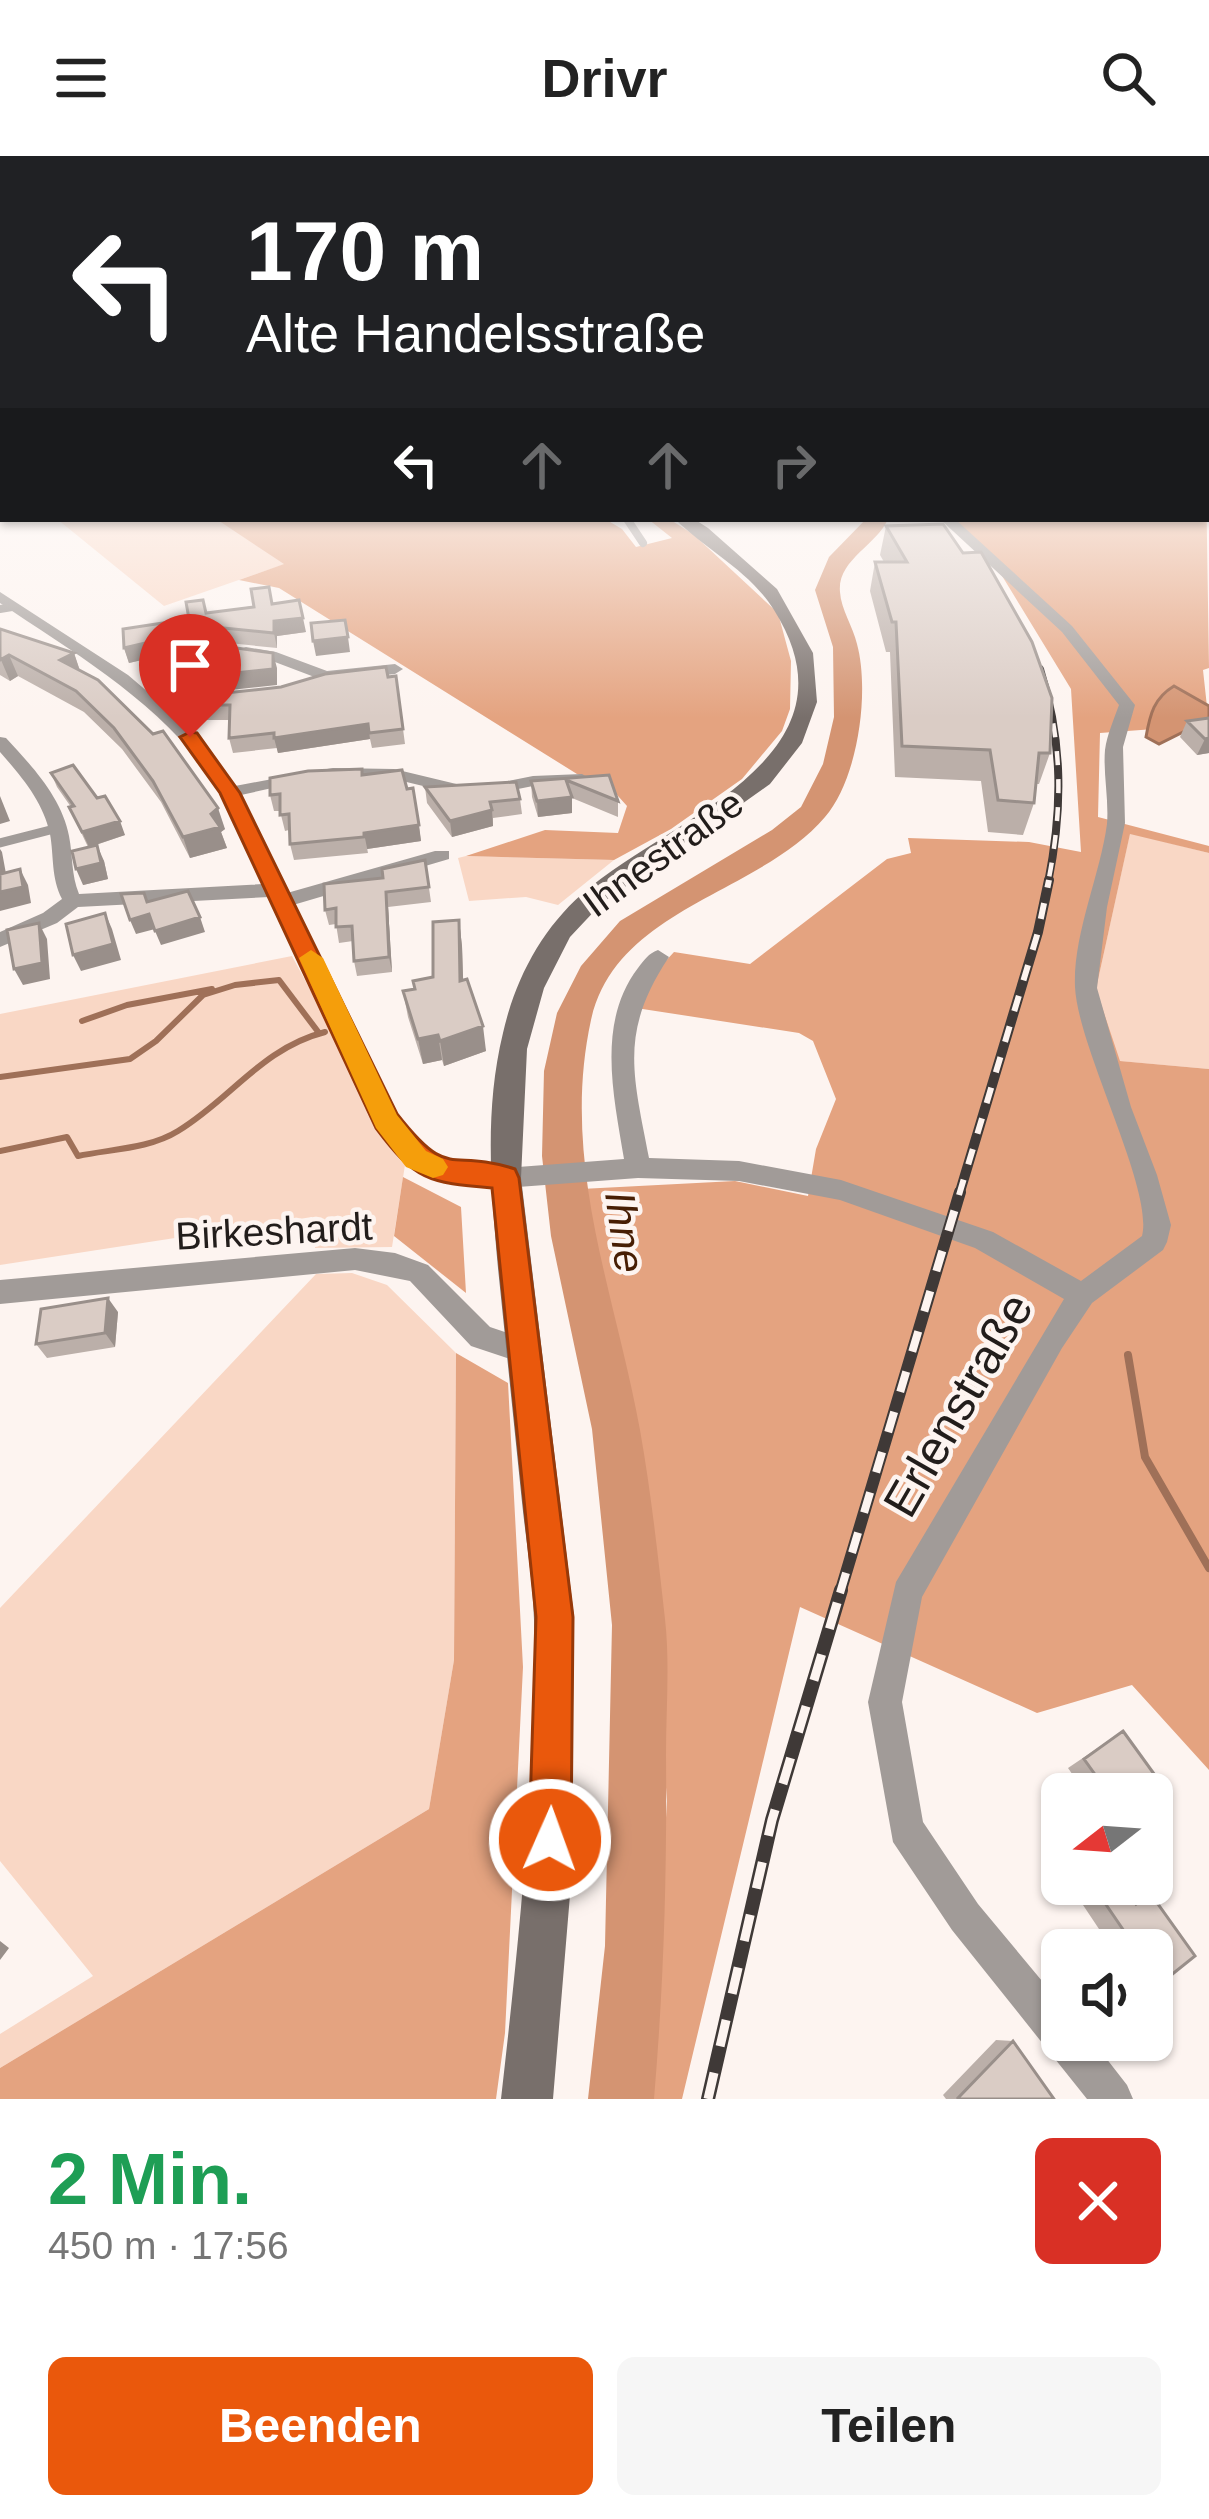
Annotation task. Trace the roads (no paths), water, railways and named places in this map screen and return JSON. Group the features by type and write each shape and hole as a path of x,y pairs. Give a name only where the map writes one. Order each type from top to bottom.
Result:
{"main road":[{"name":"Ihnestraße","path":"527,2099 548,1883 554,1617 522,1350 516,1177 505,1119 516,1028 546,953 564,927 618,875 723,811 770,774 799,729 808,682 789,616 736,558 707,537"}],"street":[{"path":"966,537 1067,629 1120,691 1126,705 1114,747 1116,823 1097,907 1086,988 1158,1225 1154,1241 1082,1295"},
{"name":"Erlenstraße","path":"4,604 122,678 190,737 230,793 370,1092 416,1159 447,1173 516,1177 638,1168 740,1171 841,1190 984,1240 1082,1295 907,1593 885,1702 906,1829 965,1917 1041,2010"},
{"path":"232,652 270,655 319,679 395,669"},
{"path":"122,678 145,668"},
{"path":"0,742 37,785 58,828 63,887 73,901"},
{"path":"230,793 338,772 394,774 473,793 533,781 603,780"},
{"path":"0,940 34,926 73,901 281,896 442,855"},
{"path":"638,1168 621,1062 625,1016 642,974 658,957"},
{"name":"Birkeshardt","path":"0,1292 355,1259 395,1264 419,1273 481,1337 522,1350"},
{"name":"Erlenstraße","path":"1083,2061 1114,2099"}],"lane":[{"path":"639,537 643,543"},
{"path":"157,706 226,697"},
{"path":"0,843 58,828"}],"waterway":[{"name":"Ihne","path":"621,2099 636,1946 639,1625 616,1429 572,1236 562,1156 563,1071 575,1013 598,966 632,929 783,837 814,812 837,764 848,717 846,647 827,590 837,562 864,537"},
{"path":"0,1077 130,1059 156,1041 203,995 235,985 279,980 319,1033"},
{"path":"82,1021 127,1005 212,989"},
{"path":"0,1151 67,1137 78,1156 155,1142 197,1118 283,1050 325,1032"},
{"path":"1128,1355 1145,1457 1209,1568"}],"railway":[{"path":"1040,669 1053,723 1058,775 1048,883"},
{"path":"959,1195 1038,932 1049,880"},
{"path":"840,1593 960,1192"},
{"path":"708,2099 772,1820 841,1590"}]}
